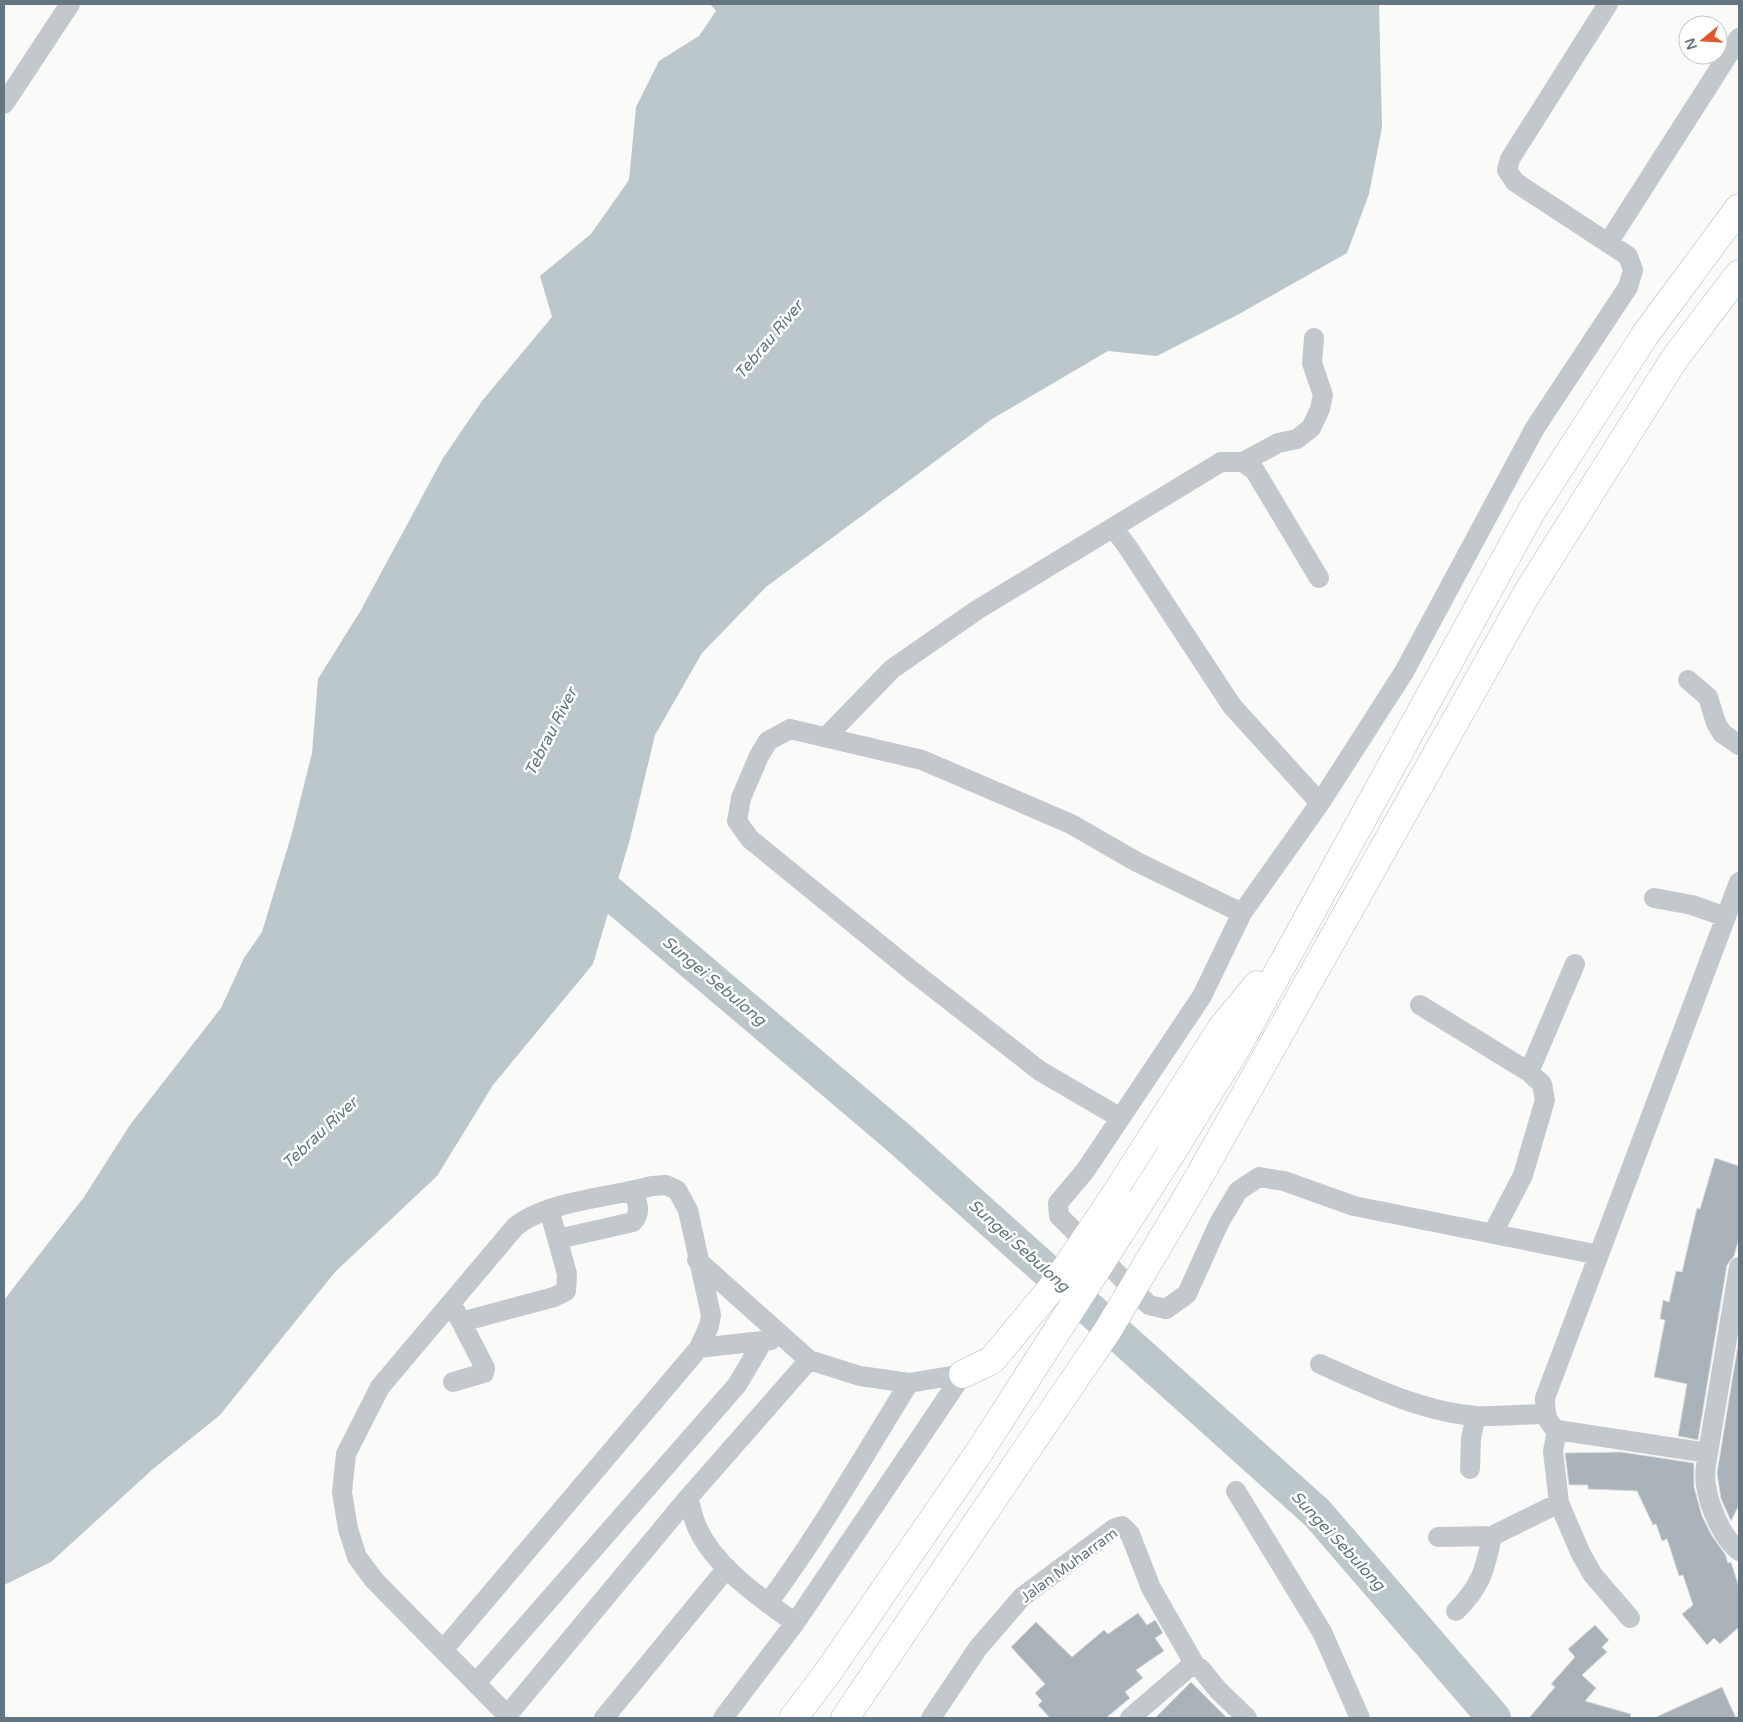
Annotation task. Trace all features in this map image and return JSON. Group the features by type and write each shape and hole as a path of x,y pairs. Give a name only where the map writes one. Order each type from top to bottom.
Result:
{"highway":[{"path":"794,1718 832,1667 980,1451 1170,1155 1237,1047 1294,940 1531,512 1645,336 1739,208"},
{"path":"845,1718 1108,1330 1196,1182 1529,590 1675,358 1739,274"},
{"path":"962,1374 992,1360 1055,1284 1115,1195 1221,1029 1294,940"}],"street":[{"path":"4,104 70,4"},
{"path":"1599,1255 1354,1206 1284,1181 1258,1177 1238,1191 1219,1223 1187,1294 1166,1310 1149,1306 1059,1216 1058,1204 1085,1171 1119,1117 1136,1096 1202,996 1242,913 1320,803 1404,672 1535,428 1628,287 1633,270 1628,256 1515,182 1507,170 1510,158 1608,4"},
{"path":"1608,243 1739,38"},
{"path":"827,736 892,669 977,610 1114,529 1221,462 1243,462 1278,443 1298,439 1311,428 1320,409 1323,395 1312,363 1314,338"},
{"path":"1243,462 1254,471 1319,578"},
{"path":"1114,529 1232,706 1320,803"},
{"path":"1688,680 1708,698 1716,723 1722,733 1739,745"},
{"path":"1119,1117 1040,1071 912,972 750,839 737,822 741,798 768,741 790,729 827,736 853,745 922,760 1070,824 1137,862 1242,913"},
{"path":"1708,1453 1557,1430 1550,1423 1546,1414 1546,1398 1739,882"},
{"path":"1654,898 1692,905 1726,917"},
{"path":"1529,1072 1576,964"},
{"path":"1420,1005 1529,1072 1542,1084 1545,1100 1523,1175 1492,1233"},
{"path":"443,1650 699,1348 709,1326 711,1315 697,1260 688,1210 677,1190 666,1185 652,1186 549,1210 528,1217 516,1227 380,1386 346,1454 342,1492 348,1529 357,1557 374,1580 443,1650 476,1682 506,1717 688,1498 809,1360"},
{"path":"558,1239 633,1222 639,1208 634,1191"},
{"path":"462,1322 554,1297 566,1291 567,1274 549,1210"},
{"path":"697,1260 772,1339 809,1360 860,1376 909,1383 962,1374"},
{"path":"1739,1267 1708,1453 1705,1483 1710,1502 1725,1534 1739,1551"},
{"path":"451,1302 485,1368 484,1372 478,1375 452,1382"},
{"path":"699,1348 772,1339"},
{"path":"476,1682 737,1385 772,1339"},
{"path":"1320,1364 1378,1391 1442,1410 1476,1416 1546,1414"},
{"path":"723,1718 796,1623 962,1374"},
{"path":"768,1603 798,1563 836,1504 909,1383"},
{"path":"1470,1469 1471,1438 1476,1416"},
{"path":"1557,1430 1553,1451 1559,1503 1580,1554 1593,1575 1630,1618"},
{"path":"1236,1491 1322,1632 1360,1718"},
{"path":"688,1498 697,1526 705,1542 727,1568 768,1603 796,1623"},
{"path":"1438,1538 1492,1536 1559,1503"},
{"name":"Jalan Muharram","path":"933,1718 978,1648 1022,1597 1115,1528 1122,1526 1130,1534 1150,1588 1195,1665 1201,1668 1218,1690 1247,1718"},
{"path":"1456,1611 1473,1594 1483,1573 1492,1536"},
{"path":"604,1718 727,1568"},
{"path":"1130,1718 1187,1669 1195,1665"}],"water":[{"name":"Tebrau River","path":"710,4 1379,4 1382,127 1369,194 1347,253 1239,314 1157,356 1108,351 992,419 766,587 702,653 655,735 630,839 593,964 493,1085 437,1176 335,1272 220,1415 153,1469 51,1562 4,1585 4,1300 84,1197 130,1125 221,1008 244,958 262,932 292,833 312,753 318,679 361,610 443,458 482,401 552,317 540,276 591,234 629,180 636,107 659,61 699,36 716,11"}],"building":[{"path":"1715,1158 1739,1166 1739,1239 1734,1256 1727,1265 1698,1440 1678,1436 1687,1384 1654,1377 1665,1320 1660,1319 1663,1300 1669,1302 1676,1271 1682,1272 1697,1208 1700,1209"},
{"path":"1739,1338 1739,1505 1731,1521 1721,1499 1717,1473"},
{"path":"1621,1452 1694,1463 1694,1487 1702,1516 1712,1536 1725,1554 1728,1563 1731,1562 1739,1587 1739,1627 1720,1644 1714,1638 1707,1645 1682,1614 1693,1605 1683,1575 1679,1576 1667,1539 1662,1541 1656,1524 1653,1525 1637,1491 1588,1489 1588,1485 1569,1485 1565,1453"},
{"path":"1138,1613 1147,1625 1156,1621 1163,1633 1155,1638 1164,1651 1136,1670 1143,1678 1125,1692 1130,1698 1106,1718 1050,1718 1038,1705 1042,1701 1035,1693 1045,1684 1011,1647 1036,1622 1072,1657 1104,1630 1108,1634"},
{"path":"1595,1625 1609,1640 1602,1647 1607,1652 1582,1675 1596,1688 1585,1701 1631,1714 1630,1718 1529,1718 1555,1687 1551,1684 1575,1657 1568,1649"},
{"path":"1191,1682 1227,1718 1155,1718"},
{"path":"1722,1687 1736,1718 1654,1718"}],"waterway":[{"name":"Sungei Sebulong","path":"579,867 900,1139 1317,1513 1494,1718"}]}
